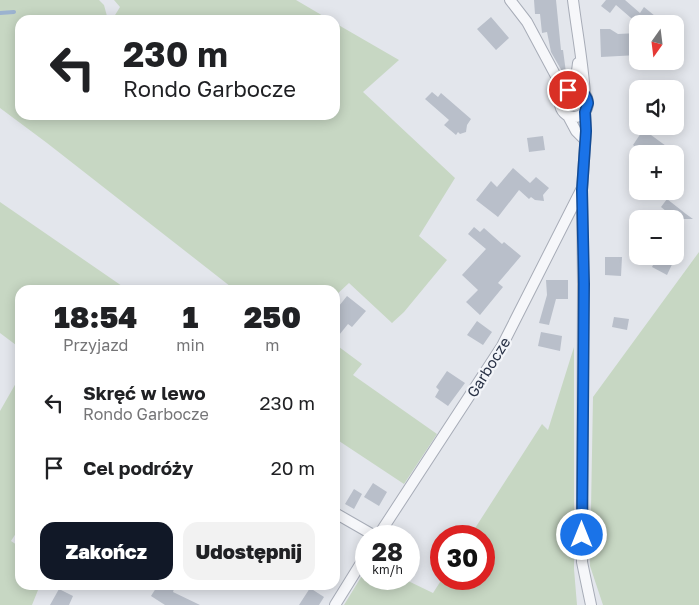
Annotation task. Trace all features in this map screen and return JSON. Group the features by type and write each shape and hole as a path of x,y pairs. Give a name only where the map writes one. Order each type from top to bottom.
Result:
{"street":[{"path":"510,0 528,22 568,91"},
{"path":"573,0 584,72 585,95 588,103 585,112 582,190 584,284 582,562 591,605"},
{"path":"580,52 576,79 562,96 560,105 576,131 584,139"},
{"path":"568,91 579,90 585,95"},
{"path":"568,116 577,117 585,112"},
{"name":"Garbocze","path":"384,525 502,346 582,190"},
{"path":"340,516 357,525"},
{"path":"335,605 355,573"}],"green space":[{"path":"0,0 99,0 104,5 107,15 15,15 15,119 0,108"},
{"path":"114,0 296,0 322,15 115,15 120,7"},
{"path":"340,26 399,60 363,92 455,178 419,236 447,260 404,312 392,323 349,283 340,291 340,285 229,285 16,120 340,120"},
{"path":"0,202 121,285 15,285 15,344 0,333"},
{"path":"699,252 699,605 603,605 590,566 593,397"},
{"path":"574,347 574,569 577,605 344,605 355,587 355,590 420,590 420,587 433,593 435,590 495,590 495,525 477,525 542,424 548,430"},
{"path":"340,348 362,364 353,375 437,434 404,484 340,442"},
{"path":"15,385 15,535 11,541 15,544 15,590 38,590 32,605 0,605 0,411"}],"building":[{"path":"534,0 556,0 561,50 563,50 567,80 551,52 547,32 542,33 540,14 535,14"},
{"path":"606,0 625,0 640,13 644,7 654,15 629,16 616,5 610,13 601,6"},
{"path":"491,17 509,38 496,50 477,29"},
{"path":"600,29 610,29 618,34 629,33 629,55 601,57"},
{"path":"432,92 438,97 441,93 471,119 467,125 466,132 460,134 458,132 456,135 444,125 449,120 425,99"},
{"path":"640,135 651,135 665,145 633,145"},
{"path":"543,136 545,150 529,152 527,138"},
{"path":"513,168 530,183 536,177 549,188 543,195 544,201 535,200 531,197 529,199 519,190 498,217 476,200 491,181 497,187"},
{"path":"668,200 681,210 665,210 661,207"},
{"path":"684,212 693,219 684,219"},
{"path":"474,227 480,232 484,228 502,244 504,242 521,256 498,283 503,287 480,315 466,302 478,290 462,275 486,249 468,234"},
{"path":"605,257 622,257 621,276 605,275"},
{"path":"653,265 672,265 667,275 652,267"},
{"path":"546,280 568,280 568,299 556,299 549,325 539,323 547,295"},
{"path":"347,296 366,311 352,327 348,324 340,334 340,305"},
{"path":"614,317 629,319 627,330 612,327"},
{"path":"477,321 492,332 483,345 467,335"},
{"path":"541,332 562,336 560,351 538,346"},
{"path":"447,371 465,383 448,406 435,397 439,390 436,387"},
{"path":"373,483 387,492 379,506 364,497"},
{"path":"354,489 362,494 354,509 345,504"},
{"path":"58,590 73,596 69,605 50,605"},
{"path":"155,590 174,590 173,592 200,605 165,605 151,596"},
{"path":"309,590 313,590 324,597 319,605 299,605"}],"waterway":[{"path":"0,13 14,12"}],"route":[{"path":"568,90 576,89 583,92 588,103 585,112 586,131 582,190 584,284 582,535"}]}
